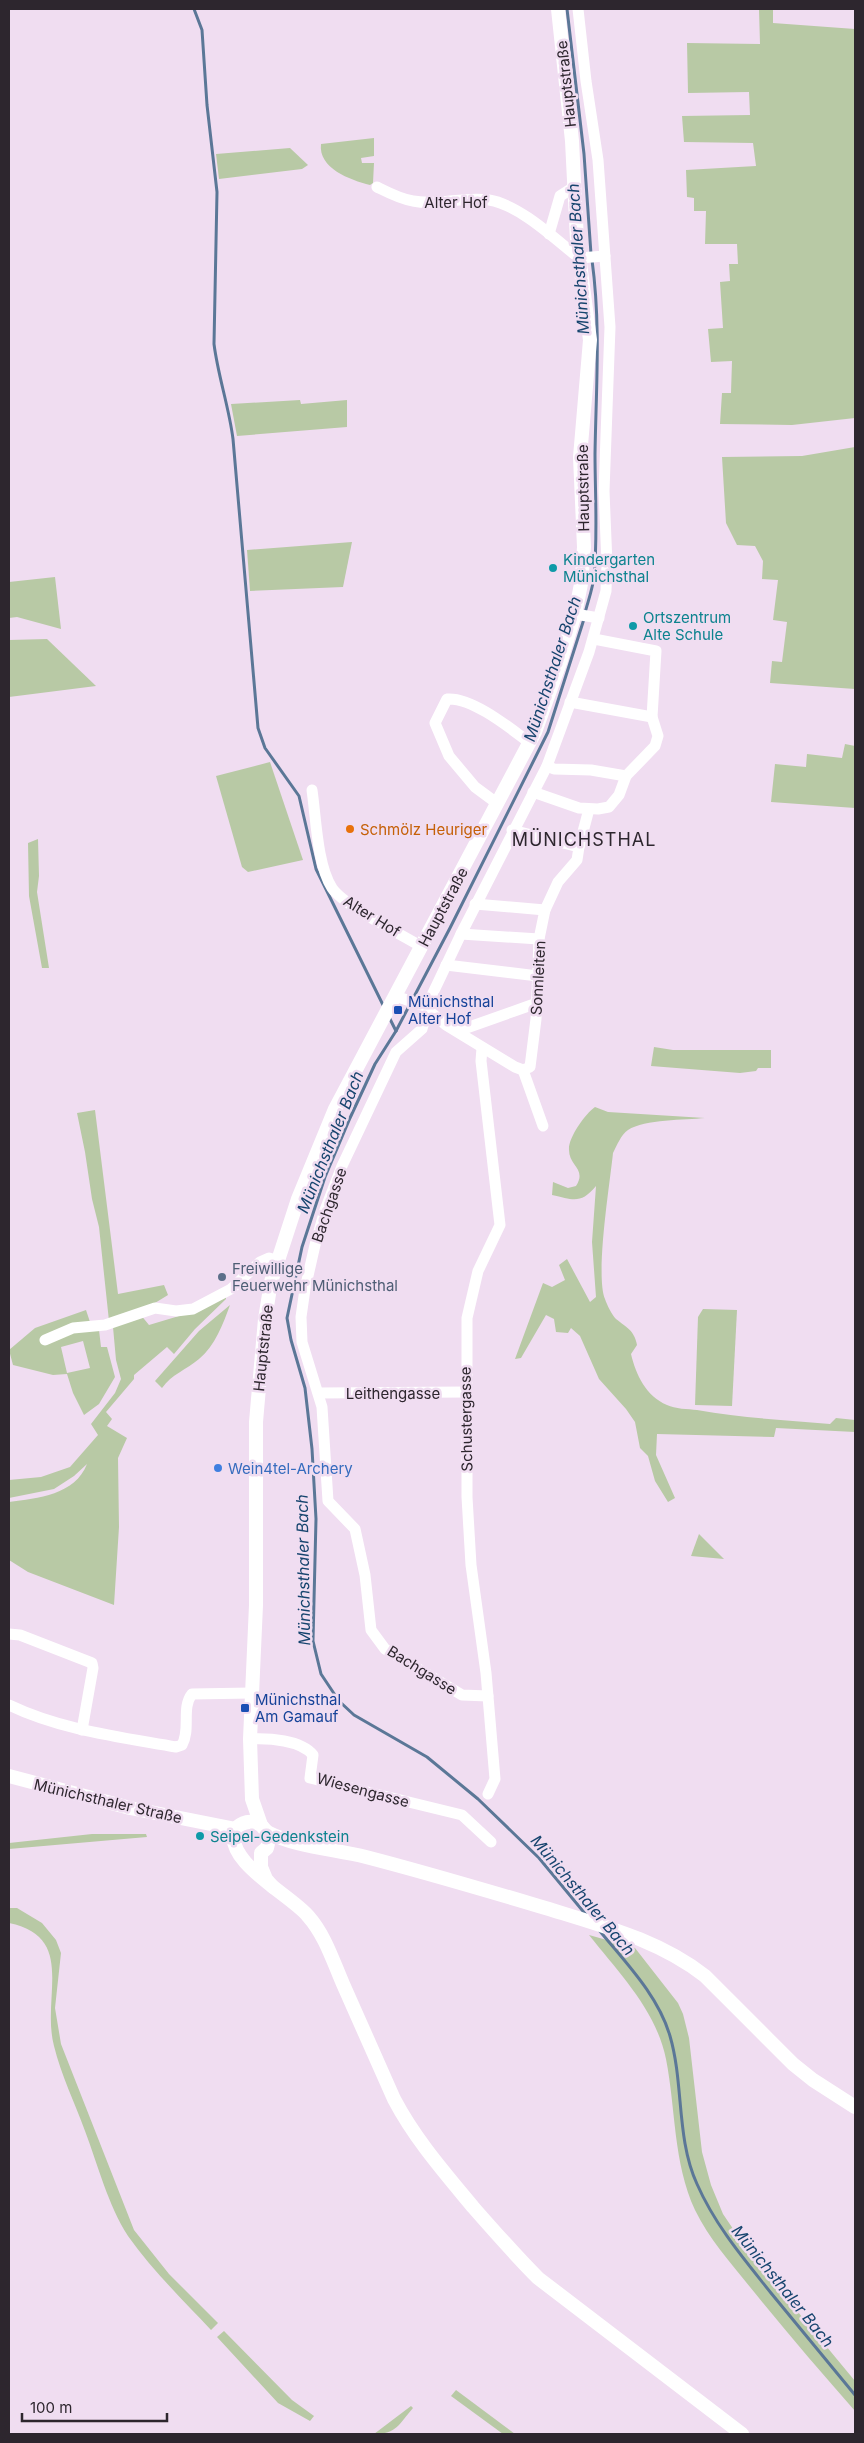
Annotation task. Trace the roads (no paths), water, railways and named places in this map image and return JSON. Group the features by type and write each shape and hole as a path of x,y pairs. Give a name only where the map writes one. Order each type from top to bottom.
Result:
{"street":[{"name":"Hauptstraße","path":"264,1828 252,1799 250,1739 256,1605 256,1422 265,1319 277,1260 322,1139 530,743 549,696 577,615 584,565 580,458 590,340 558,9"},
{"name":"Hauptstraße","path":"426,1007 512,830 547,766 594,639 595,618 606,590 604,491 610,327 602,256 598,160 586,81 578,9"},
{"name":"Alter Hof","path":"378,187 394,196 413,202 490,200 508,207 582,258"},
{"path":"548,234 560,196 564,191 574,187"},
{"path":"582,258 602,256"},
{"path":"577,615 595,618"},
{"path":"532,792 566,805 589,809 609,806 619,794 626,776 655,746 658,736 652,716 656,651 594,639"},
{"path":"498,804 475,787 449,756 436,723 447,699 457,698 498,720 530,743"},
{"path":"570,702 652,716"},
{"path":"547,766 554,769 591,770 626,776"},
{"name":"Alter Hof","path":"312,790 323,864 332,887 368,915 422,947"},
{"name":"Sonnleiten","path":"523,1070 530,1066 537,1003 539,939 545,910 558,882 577,860 589,809"},
{"path":"512,830 579,847"},
{"path":"476,904 545,910"},
{"path":"461,934 539,939"},
{"path":"446,965 538,976"},
{"path":"458,1032 537,1003"},
{"path":"393,1005 426,1007 446,1025 482,1048 523,1070 542,1126"},
{"name":"Bachgasse","path":"426,1007 418,1035 408,1039 396,1052 361,1122 325,1210 305,1288 301,1317 302,1342 319,1393 326,1452 328,1501 355,1529 365,1575 371,1630 385,1649 462,1695 488,1696"},
{"name":"Schustergasse","path":"482,1048 481,1061 500,1225 478,1271 467,1318 466,1392 468,1533 488,1696 495,1779 488,1794"},
{"path":"45,1340 73,1328 105,1325 155,1308 176,1311 192,1309 231,1289 260,1262 269,1258 277,1260"},
{"name":"Leithengasse","path":"319,1393 466,1392"},
{"path":"9,1634 20,1635 92,1663 93,1668 82,1730"},
{"path":"9,1705 36,1717 82,1730 176,1747 182,1745 186,1736 188,1703 192,1694 251,1693"},
{"name":"Wiesengasse","path":"250,1739 261,1739 304,1747 313,1755 310,1778 462,1816 491,1842"},
{"name":"Münichsthaler Straße","path":"9,1776 52,1789 208,1824 241,1825 256,1822 264,1828 296,1841 443,1877 603,1926 659,1947 690,1964 720,1989 793,2064 813,2080 855,2107"},
{"name":"Hauptstraße","path":"241,1825 252,1799"},
{"name":"Münichsthaler Straße","path":"208,1824 223,1834 258,1875 291,1900 316,1926 406,2122 429,2154 518,2258 557,2294 742,2434"},
{"path":"241,1825 233,1834 237,1850 252,1857 296,1841"},
{"path":"264,1828 268,1844 263,1852 262,1873 273,1887"}],"waterway":[{"path":"194,9 202,30 207,105 217,192 214,344 233,439 258,728 265,748 299,796 316,869 384,1007"},
{"name":"Münichsthaler Bach","path":"567,9 584,154 591,254"},
{"name":"Münichsthaler Bach","path":"585,613 592,590 596,545 597,333 592,260"},
{"name":"Münichsthaler Bach","path":"584,619 548,732 450,928 396,1031 375,1064 350,1118 325,1177 302,1247 287,1318 291,1340 305,1388 312,1449 316,1519 313,1641 321,1674 339,1701 354,1715 427,1757 478,1799 539,1858 587,1916"},
{"path":"389,1017 396,1031"},
{"name":"Münichsthaler Bach","path":"599,1930 640,1980 665,2021 674,2054 686,2148 690,2166 704,2199 740,2254 855,2395"}],"place":[{"name":"Kindergarten Münichsthal","path":"553,568"},
{"name":"Ortszentrum Alte Schule","path":"633,626"},
{"name":"Schmölz Heuriger","path":"350,829"},
{"name":"Münichsthal Alter Hof","path":"398,1010"},
{"name":"Freiwillige Feuerwehr Münichsthal","path":"222,1277"},
{"name":"Wein4tel-Archery","path":"218,1468"},
{"name":"Münichsthal Am Gamauf","path":"245,1708"},
{"name":"Seipel-Gedenkstein","path":"200,1836"}],"district":[{"name":"MÜNICHSTHAL","path":"584,839"}]}
